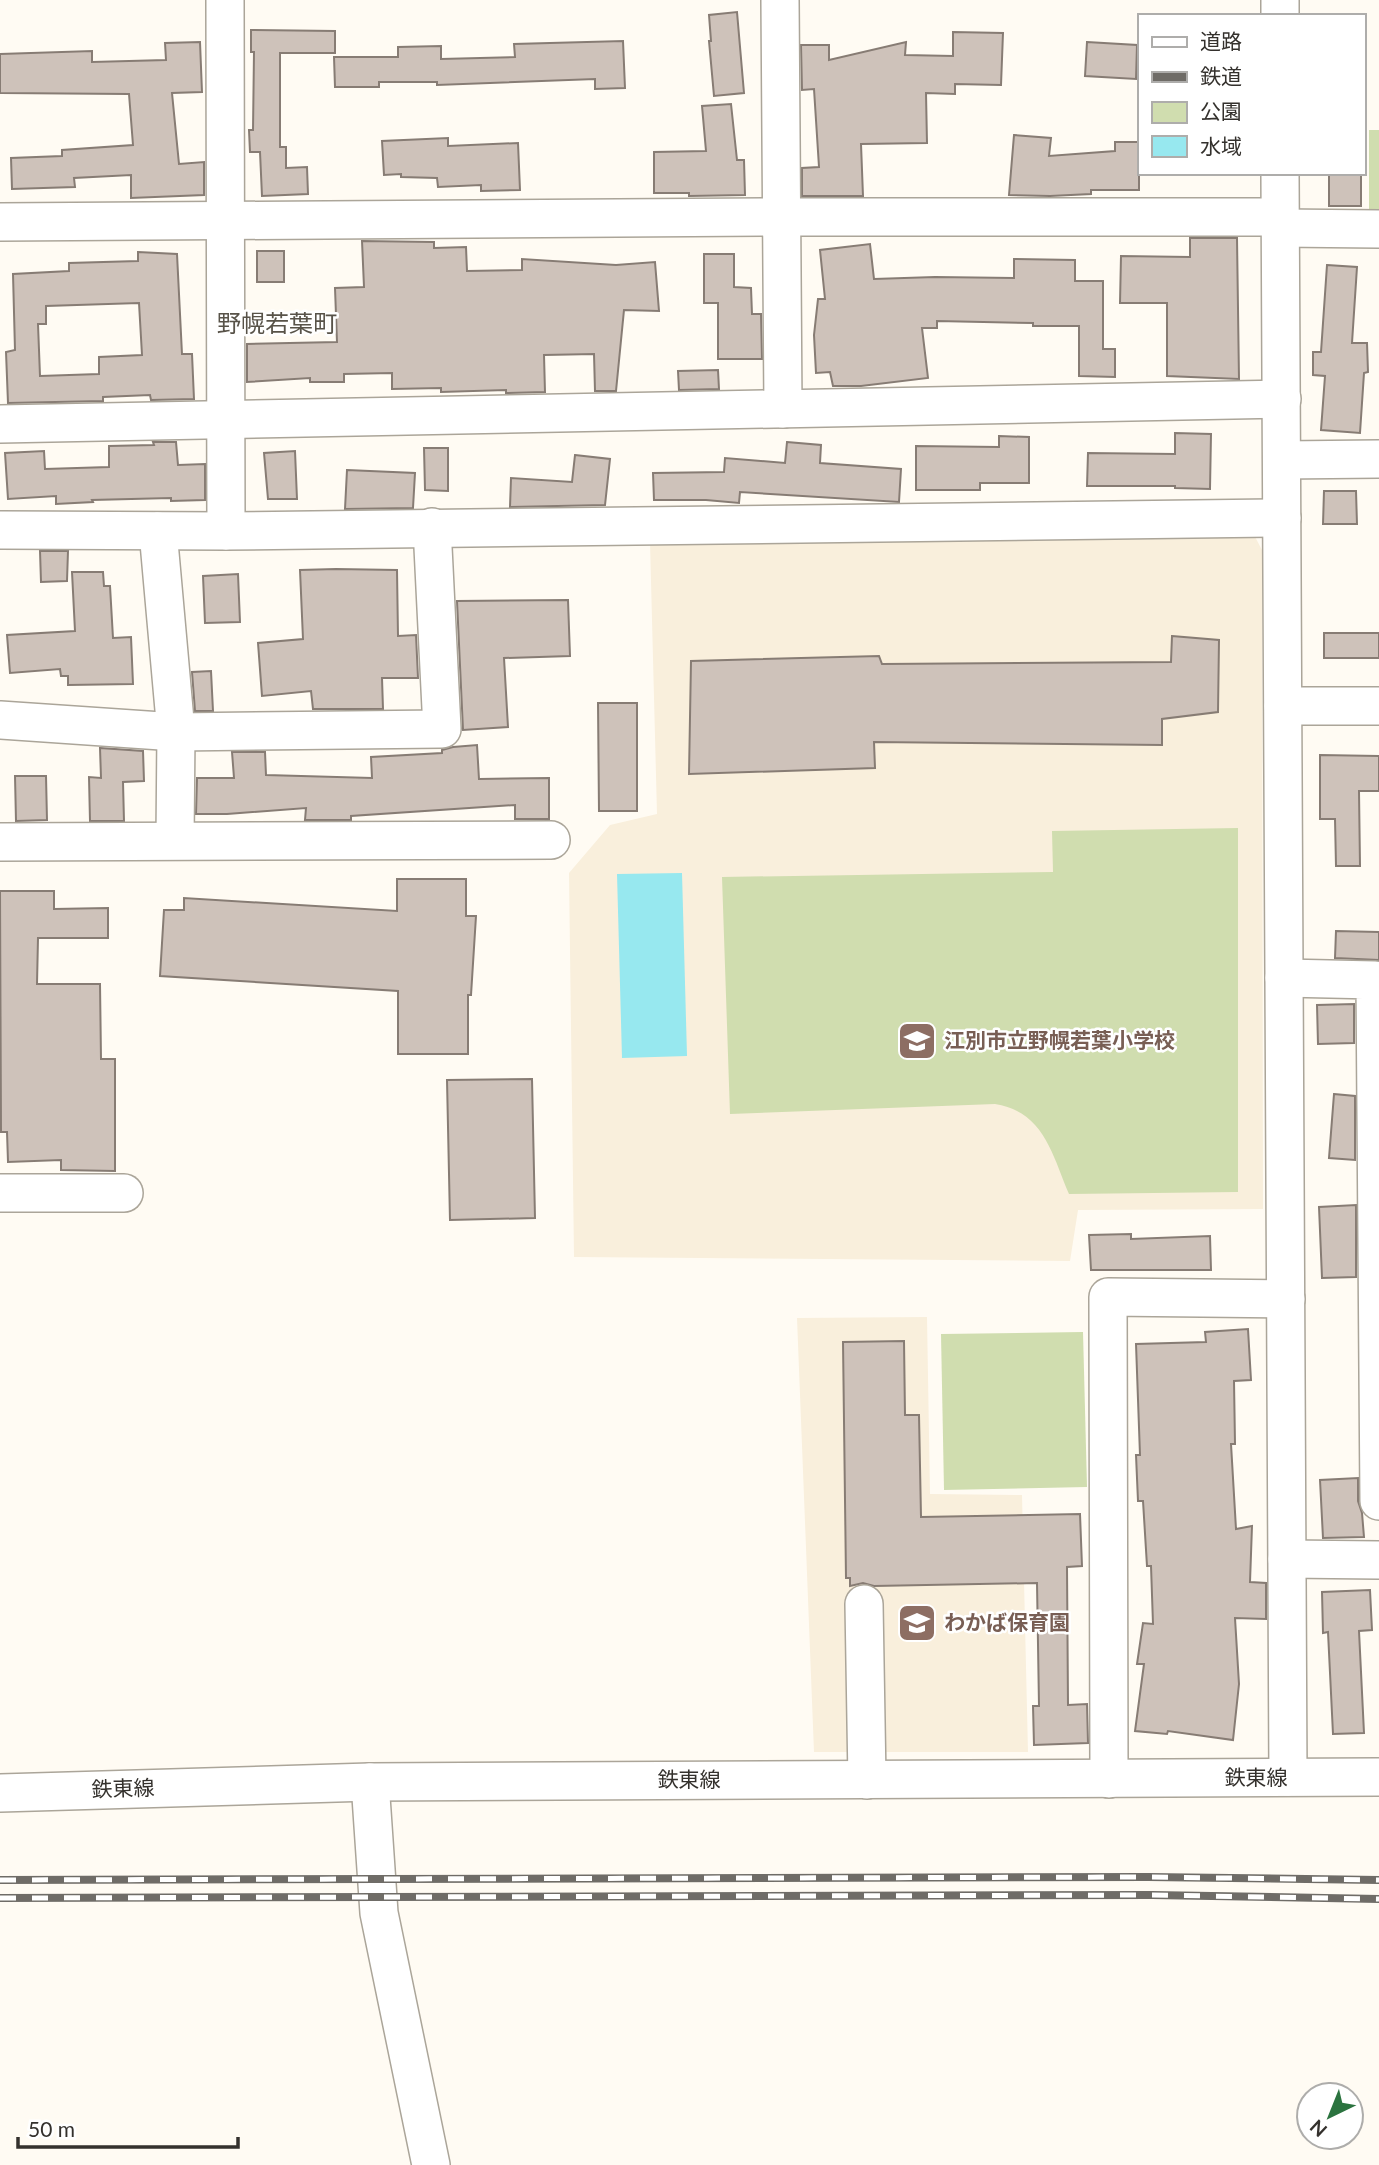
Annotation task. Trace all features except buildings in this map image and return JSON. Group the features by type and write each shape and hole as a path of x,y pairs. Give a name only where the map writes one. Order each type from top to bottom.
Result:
{"street":[{"path":"225,0 226,531"},
{"path":"780,0 783,409"},
{"path":"1280,175 1288,1777"},
{"path":"0,222 782,217 1280,223 1379,229"},
{"path":"0,424 1282,399"},
{"path":"1282,460 1379,459"},
{"path":"0,530 226,531 1282,518"},
{"path":"0,720 176,732 442,729 432,527"},
{"path":"158,531 176,732 175,840"},
{"path":"1283,706 1379,706"},
{"path":"0,842 551,840"},
{"path":"1284,978 1375,980 1379,1501"},
{"path":"0,1193 124,1193"},
{"path":"1109,1779 1108,1297 1286,1299"},
{"path":"1287,1559 1379,1560"},
{"path":"864,1605 867,1780"},
{"name":"鉄東線","path":"0,1793 370,1782 1379,1777"},
{"path":"370,1782 379,1913 431,2165"}],"shaded area":[{"name":"江別市立野幌若葉小学校","path":"1252,531 1262,550 1263,1209 1078,1210 1070,1261 574,1257 569,873 610,825 657,814 650,542"},
{"name":"わかば保育園","path":"927,1317 930,1494 1022,1495 1028,1752 814,1752 797,1318"}],"green space":[{"path":"1369,130 1379,130 1379,215 1369,215"},
{"path":"1238,828 1238,1192 1069,1194 1051,1150 1035,1125 1012,1109 995,1104 730,1114 722,877 1053,872 1052,831"},
{"path":"1083,1332 1087,1487 944,1490 941,1334"}],"water":[{"path":"682,873 687,1056 622,1058 617,874"}],"railway":[{"path":"0,1880 1148,1877 1379,1880"},
{"path":"0,1898 1152,1895 1379,1899"}],"place":[{"name":"江別市立野幌若葉小学校","path":"917,1041"},
{"name":"わかば保育園","path":"917,1623"}],"district":[{"name":"野幌若葉町","path":"277,324"}]}
